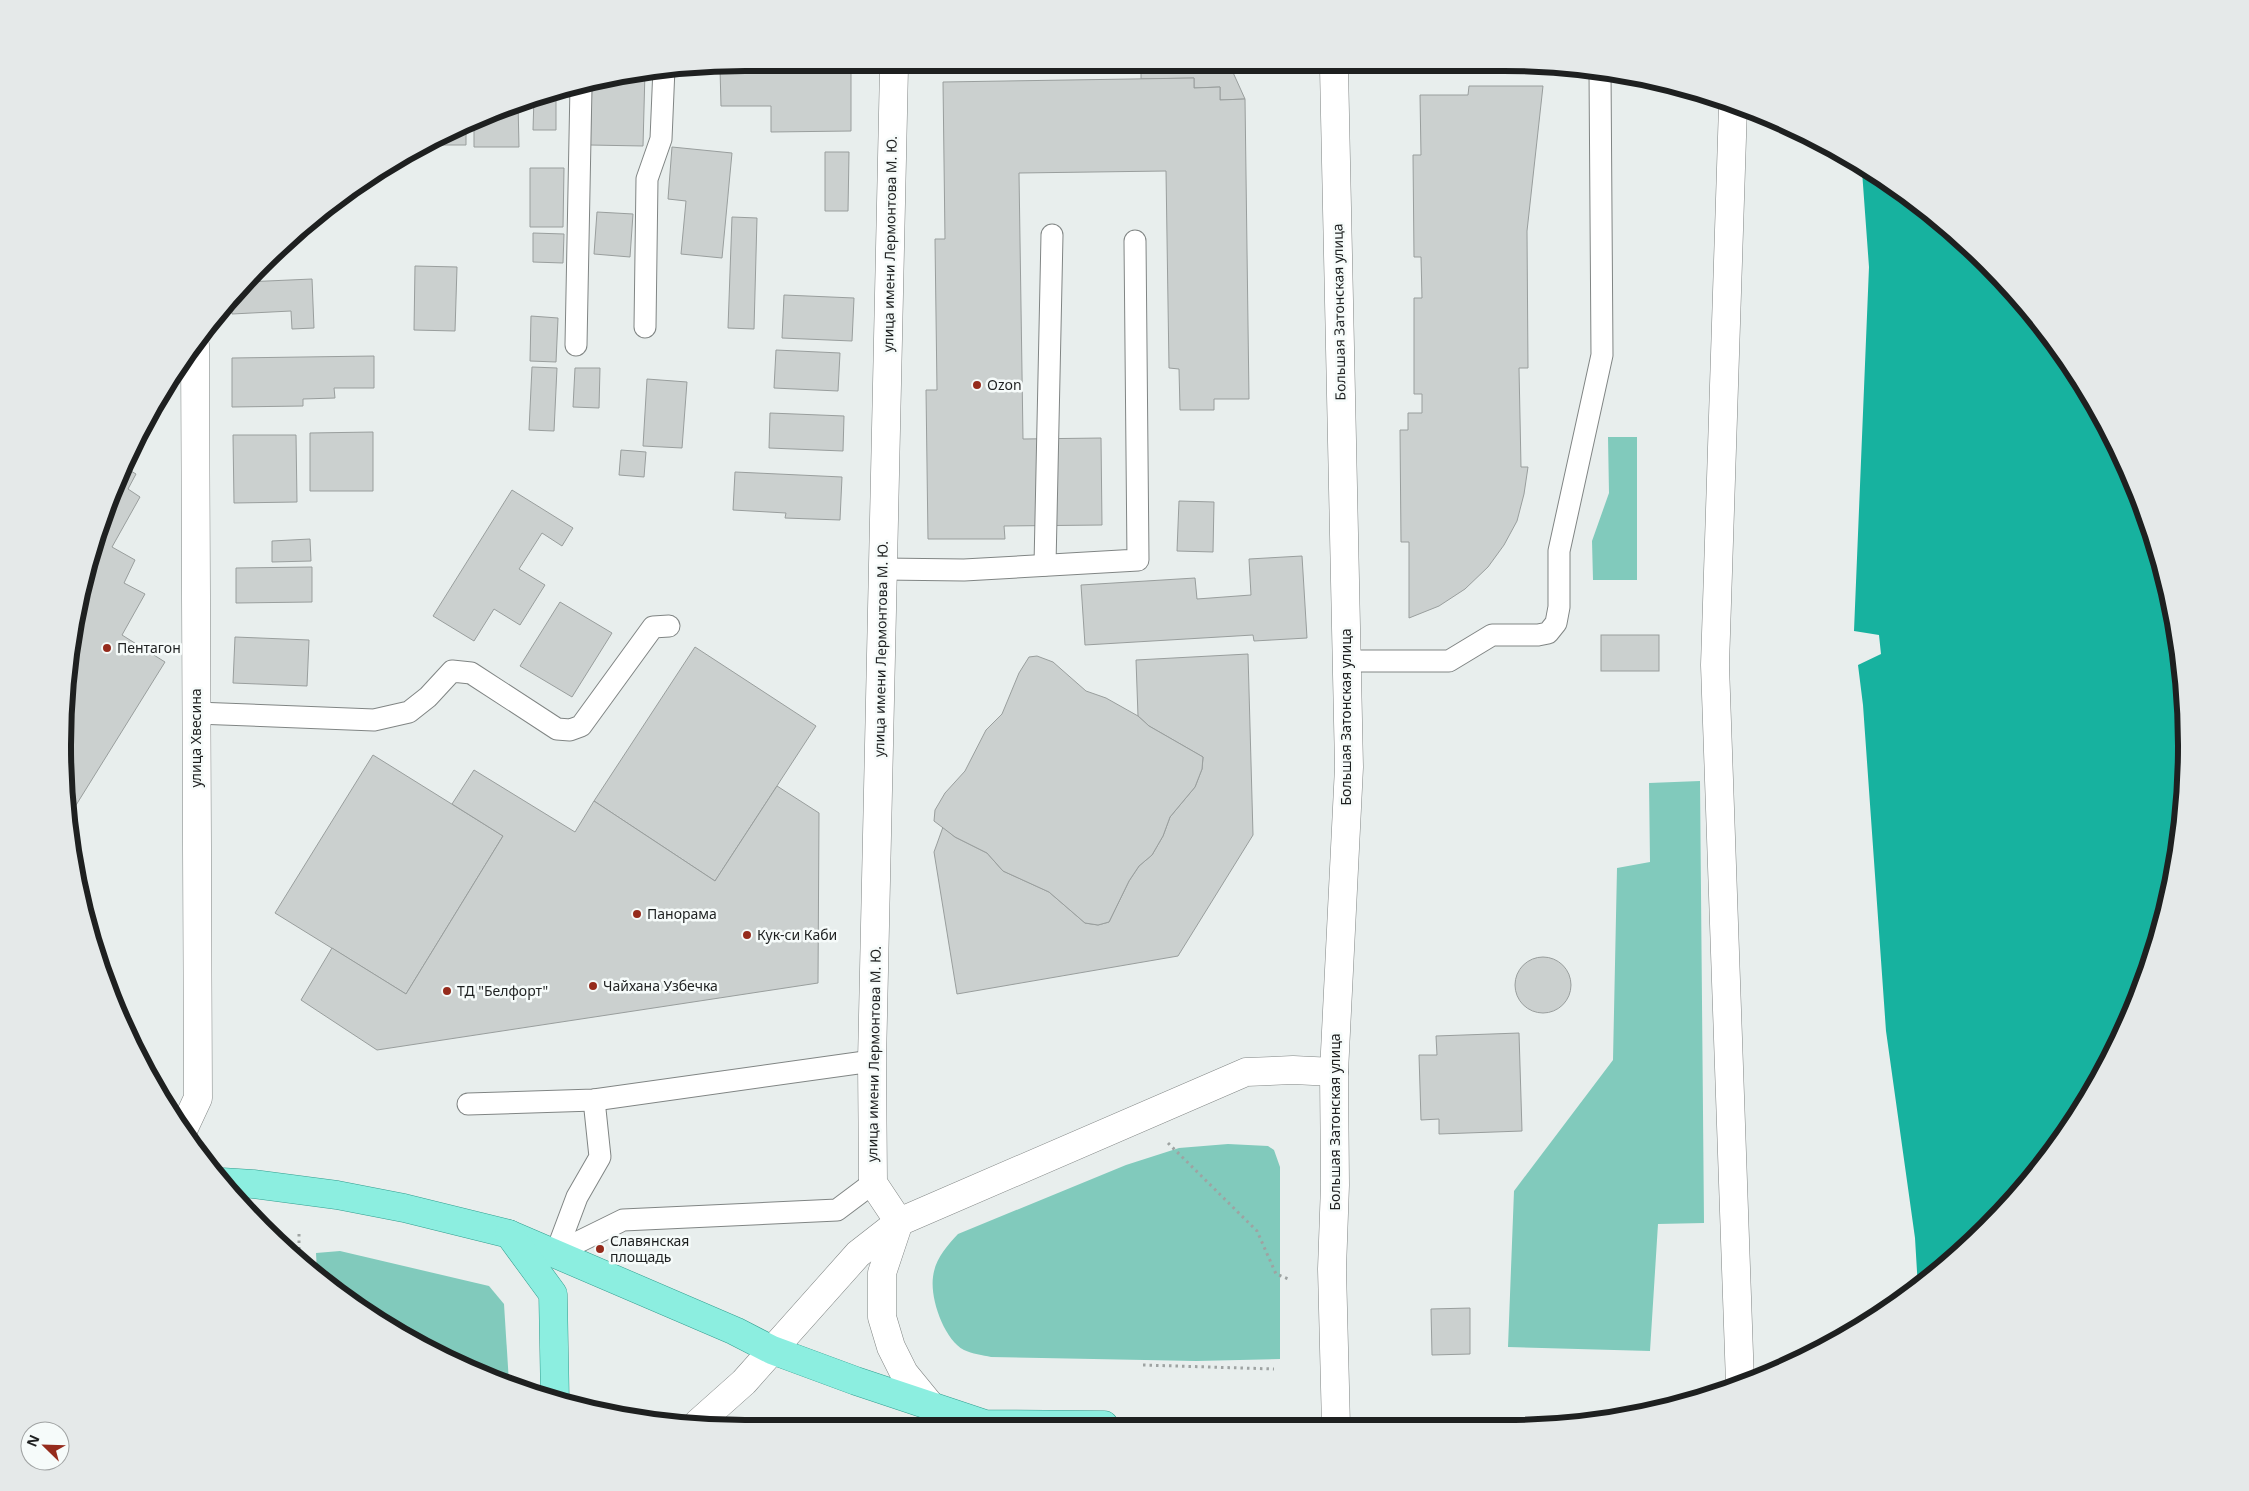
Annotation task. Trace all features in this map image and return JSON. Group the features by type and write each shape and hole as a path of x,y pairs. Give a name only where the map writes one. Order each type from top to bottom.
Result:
{"main road":[{"path":"233,1183 337,1195 404,1208 509,1234 735,1331 772,1350 972,1420"},
{"path":"509,1234 553,1294 555,1392"}],"street":[{"name":"улица имени Лермонтова М. Ю.","path":"894,71 872,1061 873,1183 899,1222"},
{"name":"Большая Затонская улица","path":"1334,71 1349,767 1334,1072 1335,1185 1332,1269 1336,1420"},
{"path":"1733,112 1715,665 1740,1376"},
{"name":"улица Хвесина","path":"187,1122 198,1098 195,357"},
{"path":"703,1418 744,1382 858,1254 899,1222 1246,1072 1293,1070 1334,1072"},
{"path":"899,1222 882,1273 882,1317 891,1347 904,1373 931,1406"}],"lane":[{"path":"645,327 646,180 662,139 664,76"},
{"path":"1346,661 1449,661 1492,636 1548,633 1556,623 1559,607 1559,551 1602,355 1600,78"},
{"path":"576,345 581,92"},
{"path":"1045,565 1052,235"},
{"path":"883,569 964,570 1138,560 1135,242"},
{"path":"196,713 374,720 409,712 428,697 452,670 471,673 557,729 570,730 581,726 653,626 669,626"},
{"path":"468,1104 594,1100 872,1061"},
{"path":"556,1253 577,1197 600,1157 594,1100"},
{"path":"556,1253 623,1220 837,1210 873,1183"}],"path":[{"path":"1164,1139 1257,1231 1276,1274 1291,1280"},
{"path":"299,1234 299,1250"},
{"path":"1143,1365 1274,1370"}],"shaded area":[{"path":"1862,175 1914,211 1980,269 2038,335 2064,371 2108,447 2142,529 2155,571 2165,614 2172,657 2176,701 2178,746 2176,790 2172,834 2165,877 2155,920 2126,1004 2108,1044 2087,1083 2064,1120 2038,1156 1980,1222 1917,1277 1915,1238 1886,1031 1863,705 1858,665 1881,654 1879,635 1854,631 1869,267"},
{"path":"1608,437 1637,437 1637,580 1593,580 1592,541 1609,493"},
{"path":"1700,781 1704,1223 1658,1224 1650,1351 1508,1347 1514,1191 1613,1060 1617,868 1650,862 1649,783"},
{"path":"1228,1144 1268,1146 1274,1150 1280,1167 1280,1359 1196,1361 991,1357 964,1350 950,1337 936,1307 933,1277 936,1264 958,1234 1126,1165 1179,1148"},
{"path":"340,1251 489,1286 504,1304 509,1376 447,1350 371,1306 317,1265 316,1253"}],"building":[{"path":"851,71 851,131 771,132 771,106 721,106 720,72"},
{"path":"1141,71 1232,71 1245,99 1220,100 1220,87 1194,88 1194,78 1141,79"},
{"path":"1194,78 1194,88 1220,87 1220,100 1245,99 1249,399 1214,399 1214,410 1180,410 1179,369 1169,368 1166,171 1019,173 1023,439 1101,438 1102,525 1004,526 1005,539 928,539 926,390 937,390 935,239 945,239 943,82"},
{"path":"645,79 643,146 590,145 592,89"},
{"path":"1469,86 1543,86 1527,231 1528,368 1519,368 1521,467 1528,467 1517,521 1504,545 1488,567 1465,589 1439,606 1409,618 1409,542 1401,542 1400,430 1408,430 1408,413 1422,413 1422,394 1414,394 1414,298 1422,298 1421,257 1414,257 1413,155 1421,155 1420,95 1468,95"},
{"path":"572,94 572,97 561,97"},
{"path":"556,99 556,130 533,130 534,106"},
{"path":"518,111 519,147 474,147 474,129"},
{"path":"466,132 466,145 440,145"},
{"path":"672,147 732,153 722,258 681,254 686,201 668,199"},
{"path":"825,152 849,152 848,211 825,211"},
{"path":"530,168 564,168 563,227 530,227"},
{"path":"597,212 633,214 630,257 594,254"},
{"path":"732,217 757,218 754,329 728,328"},
{"path":"533,233 564,234 563,263 533,262"},
{"path":"415,266 457,267 455,331 414,330"},
{"path":"312,279 314,328 292,329 291,311 232,314 232,310 257,281"},
{"path":"784,295 854,298 852,341 782,338"},
{"path":"531,316 558,318 556,362 530,361"},
{"path":"776,350 840,353 838,391 774,388"},
{"path":"374,356 374,388 334,388 335,398 303,399 303,406 232,407 232,358"},
{"path":"532,367 557,368 554,431 529,430"},
{"path":"575,368 600,368 599,408 573,407"},
{"path":"647,379 687,382 682,448 643,446"},
{"path":"770,413 844,416 843,451 769,448"},
{"path":"373,432 373,491 310,491 310,433"},
{"path":"233,435 296,435 297,502 234,503"},
{"path":"621,450 646,452 644,477 619,475"},
{"name":"Пентагон","path":"130,471 136,474 128,489 140,497 112,547 135,560 124,583 145,594 122,635 165,662 75,807 71,746 73,701 77,657 84,614 94,571 107,529"},
{"path":"735,472 842,477 840,520 785,518 786,513 733,510"},
{"path":"512,490 573,528 562,546 542,533 519,569 545,585 520,625 494,609 474,641 433,616"},
{"path":"1179,501 1214,502 1213,552 1177,551"},
{"path":"310,539 311,561 272,562 272,541"},
{"path":"1302,556 1307,638 1254,641 1253,635 1085,645 1081,585 1195,578 1197,599 1251,595 1249,559"},
{"path":"312,567 312,602 236,603 236,568"},
{"path":"560,602 612,633 572,697 520,666"},
{"path":"1601,635 1659,635 1659,671 1601,671"},
{"path":"235,637 309,640 307,686 233,683"},
{"path":"695,647 816,726 715,881 594,801"},
{"path":"1248,654 1253,835 1178,956 957,994 934,852 943,827 955,837 987,853 1003,871 1049,892 1085,923 1098,925 1109,922 1129,881 1139,866 1152,855 1163,836 1170,817 1195,787 1202,769 1203,757 1149,726 1138,716 1136,660"},
{"path":"1037,656 1053,662 1086,691 1106,698 1138,716 1149,726 1203,757 1202,769 1195,787 1170,817 1163,836 1152,855 1139,866 1129,881 1109,922 1098,925 1085,923 1049,892 1003,871 987,853 955,837 934,821 935,810 945,793 965,771 986,730 1002,714 1019,673 1029,657"},
{"path":"373,755 503,836 406,994 275,913"},
{"name":"Панорама","path":"474,770 575,832 594,801 715,881 777,786 819,813 818,983 377,1050 301,1000 332,948 406,994 503,836 452,804"},
{"path":"1537,957 1549,957 1559,961 1567,969 1571,985 1567,1001 1559,1009 1549,1013 1537,1013 1527,1009 1519,1001 1515,991 1515,979 1519,969 1527,961"},
{"path":"1519,1033 1522,1131 1439,1134 1439,1119 1421,1120 1419,1055 1437,1055 1436,1036"},
{"path":"1470,1308 1470,1354 1432,1355 1431,1309"}],"place":[{"name":"Ozon","path":"977,385"},
{"name":"Пентагон","path":"107,648"},
{"name":"Панорама","path":"637,914"},
{"name":"Кук-си Каби","path":"747,935"},
{"name":"Чайхана Узбечка","path":"593,986"},
{"name":"ТД \"Белфорт\"","path":"447,991"},
{"name":"Славянская площадь","path":"600,1249"}]}
